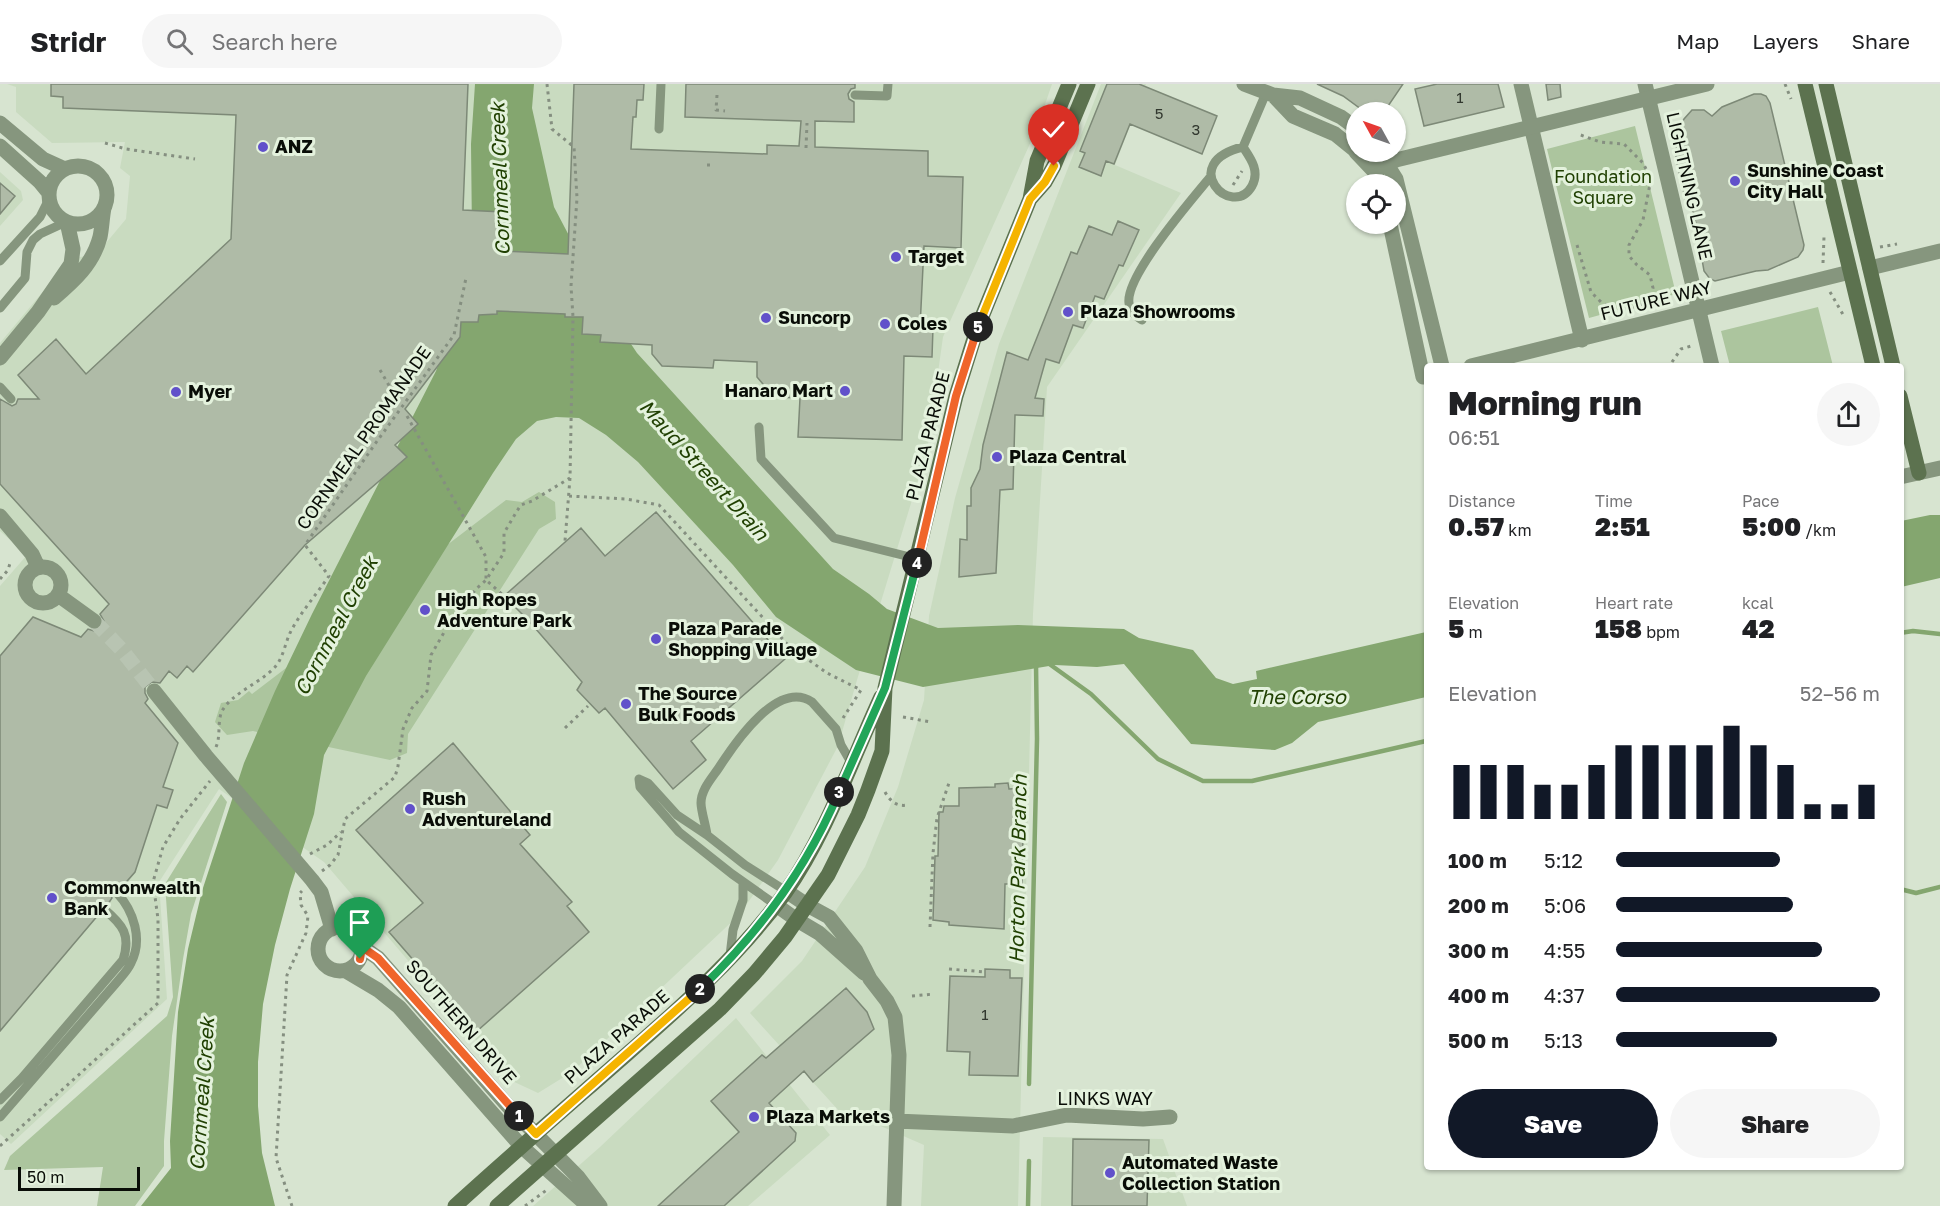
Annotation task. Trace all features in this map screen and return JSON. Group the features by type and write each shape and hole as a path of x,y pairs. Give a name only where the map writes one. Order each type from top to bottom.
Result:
{"main road":[{"name":"PLAZA PARADE","path":"455,1206 686,1002 729,961 786,891 805,860 827,819 885,688 956,396 977,329 1030,199 1036,161 1069,84"},
{"name":"PLAZA PARADE","path":"1030,199 1045,182 1054,166 1088,84"},
{"path":"1805,84 1872,363"},
{"path":"1826,84 1892,363"},
{"path":"1904,412 1919,473"},
{"name":"PLAZA PARADE","path":"497,1206 720,1009 754,974 797,920 828,875 868,790 882,751 885,688"}],"street":[{"path":"1244,84 1300,98 1346,121"},
{"path":"1521,84 1582,340"},
{"path":"1406,152 1531,127 1647,91 1707,84"},
{"path":"1272,90 1293,116 1335,134 1346,143"},
{"name":"LIGHTNING LANE","path":"1647,91 1711,363"},
{"path":"0,123 43,159 65,169"},
{"path":"0,146 40,182 49,196 54,212 66,222 80,224 88,222 99,215 104,208"},
{"path":"1365,162 1374,174"},
{"path":"1386,162 1396,179 1441,363"},
{"path":"38,312 76,279 86,267 97,247 106,191 104,183 92,170 76,166 65,169 53,181 49,196"},
{"path":"0,358 38,312 73,258 72,241 66,222"},
{"path":"1392,234 1424,373"},
{"path":"1870,268 1940,251"},
{"name":"FUTURE WAY","path":"1485,363 1850,272"},
{"path":"1904,476 1940,468"},
{"path":"0,516 32,554 38,567"},
{"path":"46,567 57,573 61,584 58,595 50,602 34,601 26,592 25,580 32,570 46,567"},
{"path":"58,595 94,621"},
{"path":"154,691 321,892 332,929"},
{"path":"786,891 829,917 856,951 870,979"},
{"path":"776,904 819,933 870,979 887,1001 895,1017 899,1054 894,1206"},
{"path":"332,929 352,930 361,940 360,959 346,971 331,970 321,960 319,945 326,933 332,929"},
{"name":"SOUTHERN DRIVE","path":"362,947 378,958 508,1106 578,1177 600,1206"},
{"name":"SOUTHERN DRIVE","path":"346,971 378,990 399,1007 521,1146 588,1206"},
{"name":"LINKS WAY","path":"896,1121 1013,1126 1067,1115 1143,1119 1170,1117"}],"lane":[{"path":"659,129 661,84"},
{"path":"855,95 887,96 888,84"},
{"path":"1143,320 1133,314 1129,303 1129,293 1134,280 1164,235 1211,176 1212,168 1220,156 1243,147 1272,90"},
{"path":"1211,176 1217,189 1228,196 1237,196 1250,190 1256,176 1256,169 1243,147"},
{"path":"0,261 40,217 49,196"},
{"path":"0,308 25,278 27,254 33,240 40,234 66,222"},
{"path":"0,387 11,399"},
{"path":"759,427 762,459 834,538 918,559"},
{"path":"707,835 701,802 708,782 734,743 766,709 784,699 807,699 812,702 836,729 841,745 852,764"},
{"path":"776,904 743,882 679,832 640,787 639,779 648,783 677,815 745,865 786,891"},
{"path":"729,961 733,930 743,900 743,882"},
{"path":"0,1100 26,1081 117,982 132,962 137,944 134,924 123,900 117,893"},
{"path":"0,1117 123,960 127,941 125,932 120,923 104,909"}],"path":[{"path":"547,84 552,129 574,147 577,198 571,286 573,317 570,478 565,541"},
{"path":"717,95 716,110 725,111"},
{"path":"806,148 807,123"},
{"path":"1574,236 1591,292 1602,303 1617,310 1633,308 1646,303 1653,288 1650,275 1629,256 1629,245 1643,220 1651,179 1643,163 1624,144 1600,142 1578,134"},
{"path":"105,143 126,149 195,159"},
{"path":"707,165 713,165"},
{"path":"1823,261 1829,259"},
{"name":"CORNMEAL PROMANADE","path":"216,747 222,712 233,697 257,683 277,665 291,632 329,576 305,545 454,335 466,278"},
{"path":"1827,286 1845,320"},
{"path":"1672,362 1681,349 1691,346 1689,338"},
{"path":"380,370 398,401"},
{"path":"407,416 486,557 486,580 504,596"},
{"path":"457,612 486,580 504,553 504,533 521,506 570,478"},
{"path":"569,496 626,499 659,505 789,646 827,673 861,690 841,721"},
{"path":"0,579 8,570 12,560"},
{"path":"565,728 588,706"},
{"path":"903,717 931,722"},
{"path":"930,927 933,853 938,818 950,783"},
{"path":"885,792 896,804 907,805"},
{"path":"307,855 327,845 343,831"},
{"path":"949,969 985,972"},
{"path":"912,996 934,994"},
{"path":"525,1206 553,1184"}],"shaded area":[{"path":"7,84 1052,84 1037,128 943,337 927,451 838,746 778,860 739,915 572,1072 538,1093 510,1080 324,862 219,789 159,882 167,999 11,1144 0,1134 0,586 27,555 0,531 0,343 71,258 96,255 126,219 130,176 120,168 125,142 52,143 16,112 16,87"},
{"path":"1101,84 1146,84 1115,165 1181,193 1047,387 1033,614 1018,1206 921,1206 924,1145 876,1124 850,1123 750,1013 802,961 865,867 898,787 924,700 929,616 955,498 999,344"},
{"path":"0,172 21,191 23,200 0,226"},
{"path":"736,1018 830,1135 748,1206 533,1206 600,1147"},
{"path":"1043,1137 1163,1139 1187,1206 1041,1206"}],"green space":[{"name":"Foundation Square","path":"1635,126 1676,294 1589,318 1547,149"},
{"path":"1818,307 1832,363 1729,363 1721,331"},
{"name":"High Ropes Adventure Park","path":"539,492 555,502 556,519 539,529 408,734 407,753 390,760 253,731 227,735 215,722 221,703 238,700 249,691 252,694 506,500 522,502"},
{"path":"221,794 227,802 191,914 183,959 172,1036 164,1166 135,1206 97,1206 103,1167 4,1170 10,1156 167,1016 173,997 165,884"}],"water":[{"path":"475,84 534,84 532,108 554,207 607,308 637,353 833,569 887,609 938,628 1018,625 1124,629 1139,638 1193,650 1216,678 1233,684 1257,679 1256,671 1424,632 1424,697 1318,722 1292,743 1275,750 1191,744 1124,664 1097,667 1055,665 923,687 856,670 776,617 733,565 638,462 606,435 579,418 556,417 537,421 516,439 493,473 366,676 324,755 314,814 290,889 275,945 263,1004 258,1062 258,1106 262,1153 275,1206 141,1206 171,1168 170,1141 178,1012 188,949 202,891 244,763 312,614 436,371 469,280 472,234 471,144"},
{"path":"1940,515 1940,578 1904,586 1904,520"}],"building":[{"path":"51,84 468,84 463,210 503,212 501,251 568,254 574,84 644,84 643,100 637,100 636,117 633,117 631,149 767,154 767,145 799,146 801,121 685,117 686,84 855,84 855,88 851,89 848,94 849,99 854,102 854,122 815,121 815,147 928,151 928,176 963,177 961,248 924,246 920,328 933,328 932,357 904,356 902,440 798,437 800,398 774,397 757,377 757,362 714,360 713,368 662,366 652,354 652,345 600,342 601,335 582,334 583,317 565,317 565,314 497,311 497,314 479,315 478,322 461,322 460,337 405,409 418,424 395,445 407,457 305,545 193,672 187,666 177,678 169,671 160,683 152,682 145,687 148,699 145,703 178,743 163,787 173,790 167,808 157,805 135,872 121,888 116,886 112,888 110,894 112,898 108,904 102,902 99,905 99,914 0,1031 0,656 33,617 81,637 88,629 94,631 102,627 104,621 100,614 109,604 0,484 0,399 12,406 18,399 39,399 18,375 56,339 86,374 231,239 236,115 63,108 63,97 51,96"},
{"path":"1107,84 1139,84 1217,116 1202,154 1130,124 1114,164 1106,161 1101,176 1079,167 1085,153 1080,151"},
{"path":"1317,84 1403,84 1391,102 1351,102"},
{"path":"1437,84 1498,84 1504,107 1424,126 1415,89"},
{"path":"1546,84 1560,84 1561,97 1548,100"},
{"name":"Sunshine Coast City Hall","path":"1754,94 1766,96 1770,103 1804,245 1803,250 1798,257 1768,270 1715,281 1710,279 1704,271 1694,213 1686,202 1676,159 1677,134 1684,119 1692,110 1704,110 1712,116 1722,107"},
{"path":"0,183 15,196 0,214"},
{"path":"1118,221 1139,230 1123,266 1119,265 1104,299 1095,296 1083,328 1073,325 1059,363 1046,359 1035,398 1044,399 1043,416 1015,415 1013,489 1000,490 996,573 959,577 960,539 967,540 967,506 971,506 971,488 980,469 983,445 1007,352 1028,360 1071,252 1077,254 1089,226 1112,235"},
{"name":"Plaza Parade Shopping Village","path":"656,512 785,659 691,741 706,760 673,789 605,708 599,713 577,690 582,682 504,596 581,528 605,556"},
{"path":"453,743 530,835 520,844 572,902 567,906 589,932 476,1032 389,932 423,903 356,830"},
{"path":"1008,783 1009,789 1024,788 1022,884 1005,884 1004,929 949,925 949,922 933,920 939,812 943,812 944,806 959,806 959,788 995,787 995,784"},
{"path":"985,969 1010,970 1010,978 1022,978 1018,1076 969,1075 970,1052 947,1051 950,976 985,977"},
{"name":"Plaza Markets","path":"846,988 867,1012 874,1029 813,1082 804,1071 769,1103 796,1133 795,1141 724,1206 658,1206 739,1132 711,1101 762,1055 766,1058"},
{"name":"Automated Waste Collection Station","path":"1073,1139 1149,1140 1147,1206 1072,1206"}],"waterway":[{"path":"1904,632 1940,634"},
{"path":"1048,663 1091,694 1158,759 1203,781 1252,781 1424,741"},
{"name":"Horton Park Branch","path":"1029,1084 1037,739 1036,664"},
{"path":"1904,890 1916,893 1940,887"},
{"name":"Horton Park Branch","path":"1028,1206 1029,1161"}],"tunnel":[{"path":"94,621 121,649 154,691"}],"place":[{"name":"ANZ","path":"263,147"},
{"name":"Sunshine Coast City Hall","path":"1735,181"},
{"name":"Target","path":"896,257"},
{"name":"Plaza Showrooms","path":"1068,312"},
{"name":"Suncorp","path":"766,318"},
{"name":"Coles","path":"885,324"},
{"name":"Hanaro Mart","path":"845,391"},
{"name":"Myer","path":"176,392"},
{"name":"Plaza Central","path":"997,457"},
{"name":"High Ropes Adventure Park","path":"425,610"},
{"name":"Plaza Parade Shopping Village","path":"656,639"},
{"name":"The Source Bulk Foods","path":"626,704"},
{"name":"Rush Adventureland","path":"410,809"},
{"name":"Commonwealth Bank","path":"52,898"},
{"name":"Plaza Markets","path":"754,1117"},
{"name":"Automated Waste Collection Station","path":"1110,1173"}],"route":[{"path":"360,959 362,947 378,958 508,1106 536,1134 686,1002 729,961 786,891 805,860 837,799 885,688 956,396 977,329 1030,199 1045,182 1054,166"}],"water label":[{"name":"Cornmeal Creek","path":"500,179"},
{"name":"Maud Streert Drain","path":"704,470"},
{"name":"Cornmeal Creek","path":"336,626"},
{"name":"The Corso","path":"1297,697"},
{"name":"Cornmeal Creek","path":"202,1094"}]}
